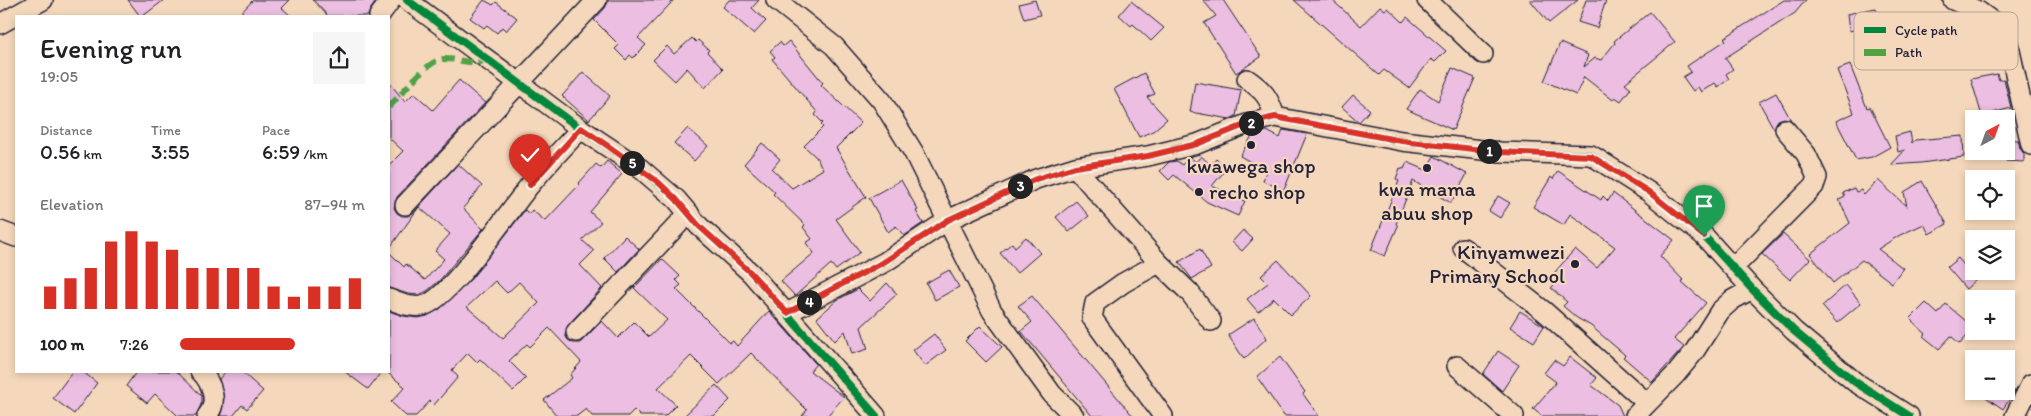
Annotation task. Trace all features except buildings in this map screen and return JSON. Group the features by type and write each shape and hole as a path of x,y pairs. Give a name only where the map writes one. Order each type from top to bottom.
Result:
{"street":[{"path":"16,15 43,0"},
{"path":"380,15 391,0"},
{"path":"407,0 652,178 689,213 699,226 751,273 876,416"},
{"path":"405,205 518,82 597,0"},
{"path":"776,0 834,46 882,101 914,153 992,311 1052,394 1074,416"},
{"path":"1427,0 1483,54"},
{"path":"1953,0 1981,12"},
{"path":"0,24 15,16"},
{"path":"2014,70 2031,146"},
{"path":"1248,79 1264,91 1275,117"},
{"path":"787,313 884,262 948,220 1036,179 1075,167 1148,156 1197,144 1247,124 1275,117 1402,141 1500,152 1591,156 1649,192 1704,236 1794,332 1856,382 1908,416"},
{"path":"390,300 399,304 422,306 438,298 456,280 530,185 581,128"},
{"path":"1733,268 1814,186 1817,177 1806,154 1785,129"},
{"path":"1075,167 1159,263 1190,294 1211,322"},
{"path":"576,332 689,213"},
{"path":"0,231 15,237"},
{"path":"1463,248 1545,312 1641,409 1676,374 1694,352 1720,311 1732,300 1752,289"},
{"path":"1159,263 1123,283 1095,303 1092,318 1163,416"},
{"path":"1457,366 1514,416"},
{"path":"204,373 211,385 213,397 210,413 206,416"},
{"path":"2015,416 2031,384"}],"marked path":[{"path":"390,106 414,79 429,65 437,61 449,59 477,62 488,59"}],"cycle path":[{"path":"407,0 581,129 641,169 676,199 699,226 751,273 876,416"},
{"path":"787,313 885,262 948,220 1036,179 1075,167 1148,156 1197,144 1247,124 1275,117 1402,141 1500,152 1591,155 1649,192 1704,236 1752,289 1794,331 1855,382 1909,416"}],"place":[{"name":"kwawega shop","path":"1251,145"},
{"name":"kwa mama abuu shop","path":"1427,168"},
{"name":"recho shop","path":"1199,192"},
{"name":"Kinyamwezi Primary School","path":"1575,264"}],"route":[{"path":"530,185 581,128 658,182 676,199 699,226 751,273 787,313 884,262 948,220 1036,179 1075,167 1148,156 1197,144 1247,124 1275,117 1294,119 1402,141 1500,152 1591,156 1649,192 1704,236"}]}
